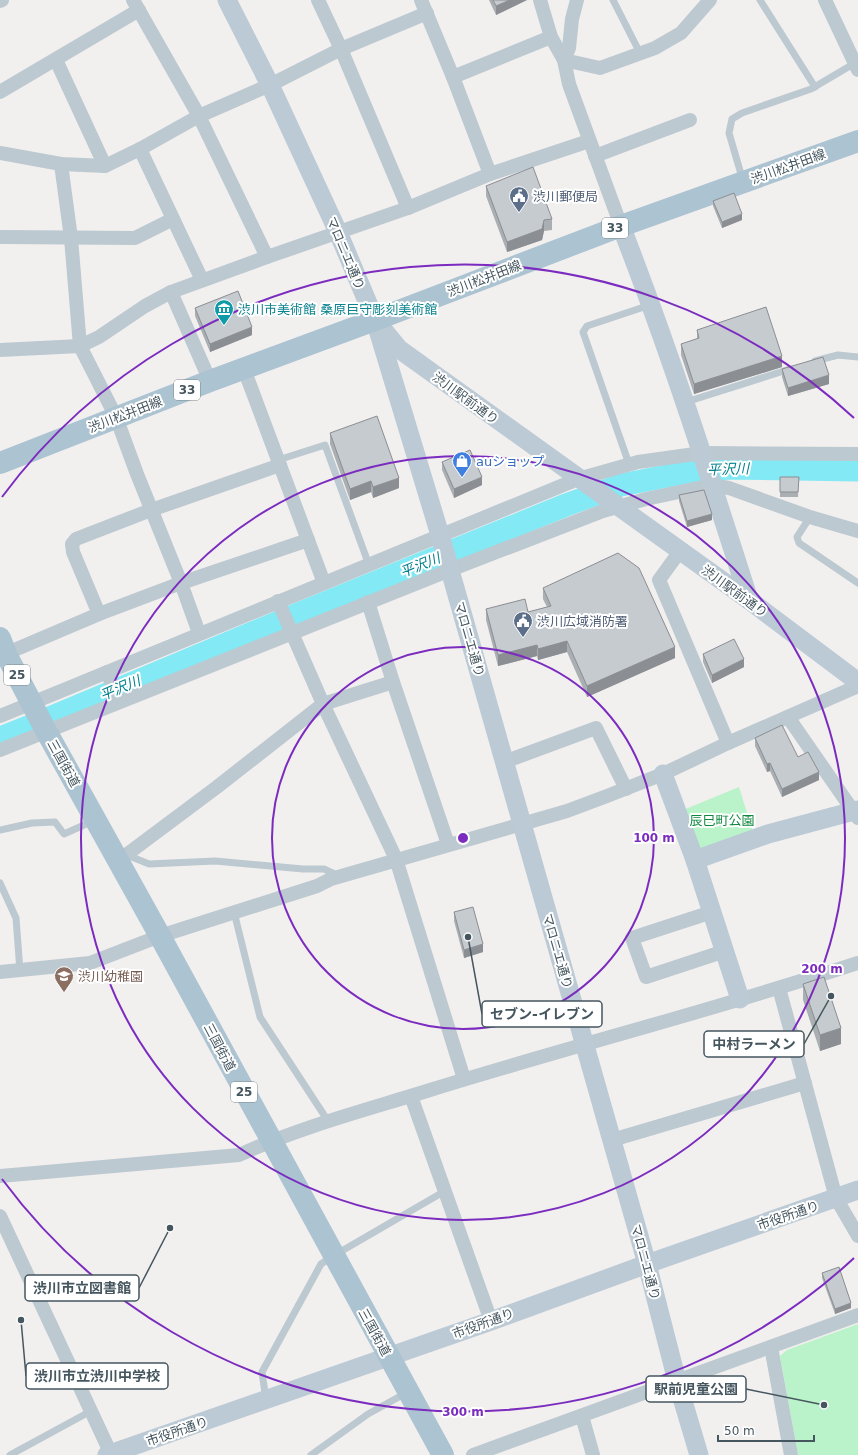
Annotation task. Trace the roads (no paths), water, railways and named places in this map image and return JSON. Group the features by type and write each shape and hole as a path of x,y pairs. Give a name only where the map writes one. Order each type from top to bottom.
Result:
{"main road":[{"name":"渋川松井田線","path":"0,463 210,381 621,226 858,141"},
{"name":"三国街道","path":"2,649 96,820 122,858 160,936 388,1357 443,1455"}],"street":[{"name":"マロニエ通り","path":"227,0 270,85 338,232 375,320 449,566 647,1264 677,1381 699,1455"},
{"path":"318,0 341,49 408,208"},
{"path":"540,0 551,37 564,60 569,84 589,141 651,304 686,402 749,600"},
{"path":"564,60 569,48 572,19 577,0"},
{"path":"564,60 600,68 655,48 681,33 710,0"},
{"path":"825,0 856,66"},
{"path":"0,92 56,60 136,5 199,116 267,257"},
{"path":"0,153 61,164 105,166 140,149 199,116 270,85 424,6 490,174"},
{"path":"453,77 551,37"},
{"path":"56,60 105,166"},
{"path":"595,156 690,120"},
{"path":"0,350 80,346 99,337 145,306 171,292 408,208 490,174 589,141"},
{"path":"140,149 202,280"},
{"path":"61,164 71,238 80,346 116,417 199,633"},
{"path":"0,237 135,238 173,219"},
{"path":"171,292 210,381"},
{"name":"渋川駅前通り","path":"375,320 399,349 581,481 749,600 858,682"},
{"path":"244,369 324,583"},
{"path":"0,750 40,719 107,672 199,633 280,606 324,583 441,538 581,481 629,464 659,458 703,455 858,454"},
{"path":"99,614 73,552 72,544 76,538 279,462"},
{"path":"0,716 40,719 118,702 291,631 368,602 449,566 603,510 614,504 646,499 712,483 810,517 858,531"},
{"path":"2,649 181,583 308,540"},
{"path":"680,551 659,580 728,743"},
{"path":"368,602 393,682 448,844"},
{"path":"280,606 323,704 396,860 464,1079"},
{"path":"107,672 118,702"},
{"path":"122,858 217,787 323,704 393,682"},
{"path":"0,972 90,963 160,936 317,886 340,876 567,811 663,774 728,743 858,686"},
{"path":"695,860 768,834 856,813 788,717"},
{"path":"504,762 596,728 626,789"},
{"path":"663,774 695,860 740,999"},
{"path":"712,912 632,938 646,977 725,952"},
{"path":"0,1176 239,1155 270,1140 328,1121 464,1079 779,988 858,963"},
{"path":"779,988 836,1198 858,1236"},
{"path":"612,1140 805,1083"},
{"path":"412,1096 491,1321"},
{"name":"市役所通り","path":"117,1453 858,1190"},
{"path":"0,1216 91,1411 117,1453"},
{"path":"472,1455 858,1315"},
{"path":"770,1347 791,1455"},
{"path":"582,1416 594,1455"}],"lane":[{"path":"614,0 640,53"},
{"path":"760,0 814,86"},
{"path":"744,183 729,133 732,119 742,113 814,86 856,66"},
{"path":"629,464 583,332 587,326 651,304"},
{"path":"808,363 838,355 858,358"},
{"path":"686,402 800,366"},
{"path":"279,462 325,445 369,565"},
{"path":"810,517 798,537 799,543 858,584"},
{"path":"0,830 32,823 55,822 64,834 96,820"},
{"path":"122,858 149,864 215,861 303,869 324,869 340,876"},
{"path":"0,883 16,918 20,971"},
{"path":"234,912 260,1017 328,1121"},
{"path":"266,1400 262,1372 321,1264 445,1191"},
{"path":"311,1455 368,1414 408,1392"},
{"path":"10,1455 91,1411"}],"waterway":[{"name":"平沢川","path":"0,738 305,611 566,505 621,485 693,471 730,468 858,470"}],"place":[{"name":"渋川郵便局","path":"519,213"},
{"name":"渋川市美術館 桑原巨守彫刻美術館","path":"224,326"},
{"name":"auショップ","path":"462,478"},
{"name":"渋川広域消防署","path":"523,638"},
{"name":"セブン-イレブン","path":"468,937"},
{"name":"渋川幼稚園","path":"64,993"},
{"name":"中村ラーメン","path":"831,996"},
{"name":"渋川市立図書館","path":"170,1228"},
{"name":"渋川市立渋川中学校","path":"21,1320"},
{"name":"駅前児童公園","path":"824,1405"}],"park label":[{"name":"辰巳町公園","path":"722,820"}]}
